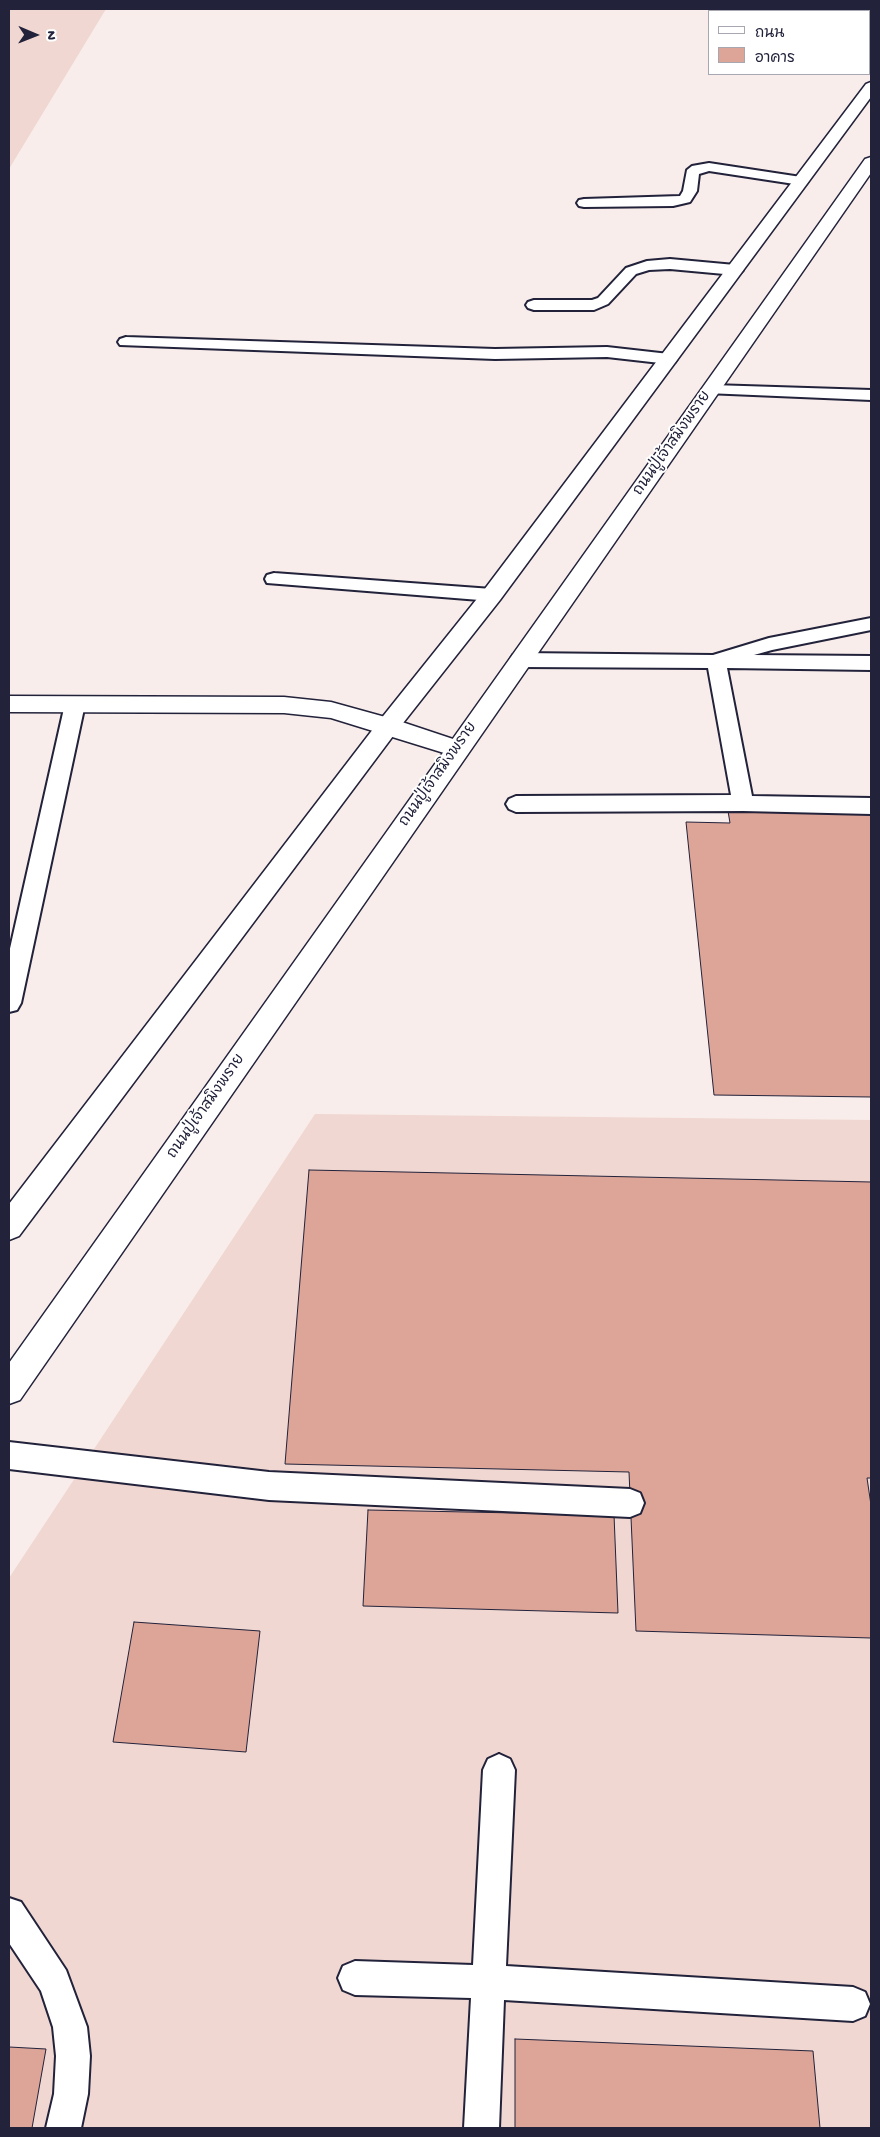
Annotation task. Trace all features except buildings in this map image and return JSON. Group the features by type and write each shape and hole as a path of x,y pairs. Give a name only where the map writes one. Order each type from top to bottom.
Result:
{"main road":[{"path":"9,1227 388,726 492,595 741,264 871,87"},
{"name":"ถนนปู่เจ้าสมิงพราย","path":"9,1389 871,162"},
{"path":"9,704 284,705 331,710 458,748"}],"lane":[{"path":"584,203 673,202 685,199 690,191 692,173 697,169 709,167 801,181"},
{"path":"534,305 594,305 603,300 631,271 647,266 670,264 741,264"},
{"path":"126,342 495,354 608,352 669,359"},
{"path":"712,390 871,395"},
{"path":"274,579 492,595"},
{"path":"716,661 769,644 871,624"},
{"path":"520,660 871,662"},
{"path":"716,661 743,803"},
{"path":"9,1003 75,704"},
{"path":"516,804 743,803 871,806"},
{"path":"9,1455 269,1486 630,1503"},
{"path":"480,2128 499,1770"},
{"path":"9,1914 54,1982 70,2027 74,2056 71,2094 64,2128"},
{"path":"355,1978 488,1982 853,2004"}],"shaded area":[{"path":"9,9 106,9 9,169"},
{"path":"315,1114 871,1120 871,2128 9,2128 9,1578"}]}
